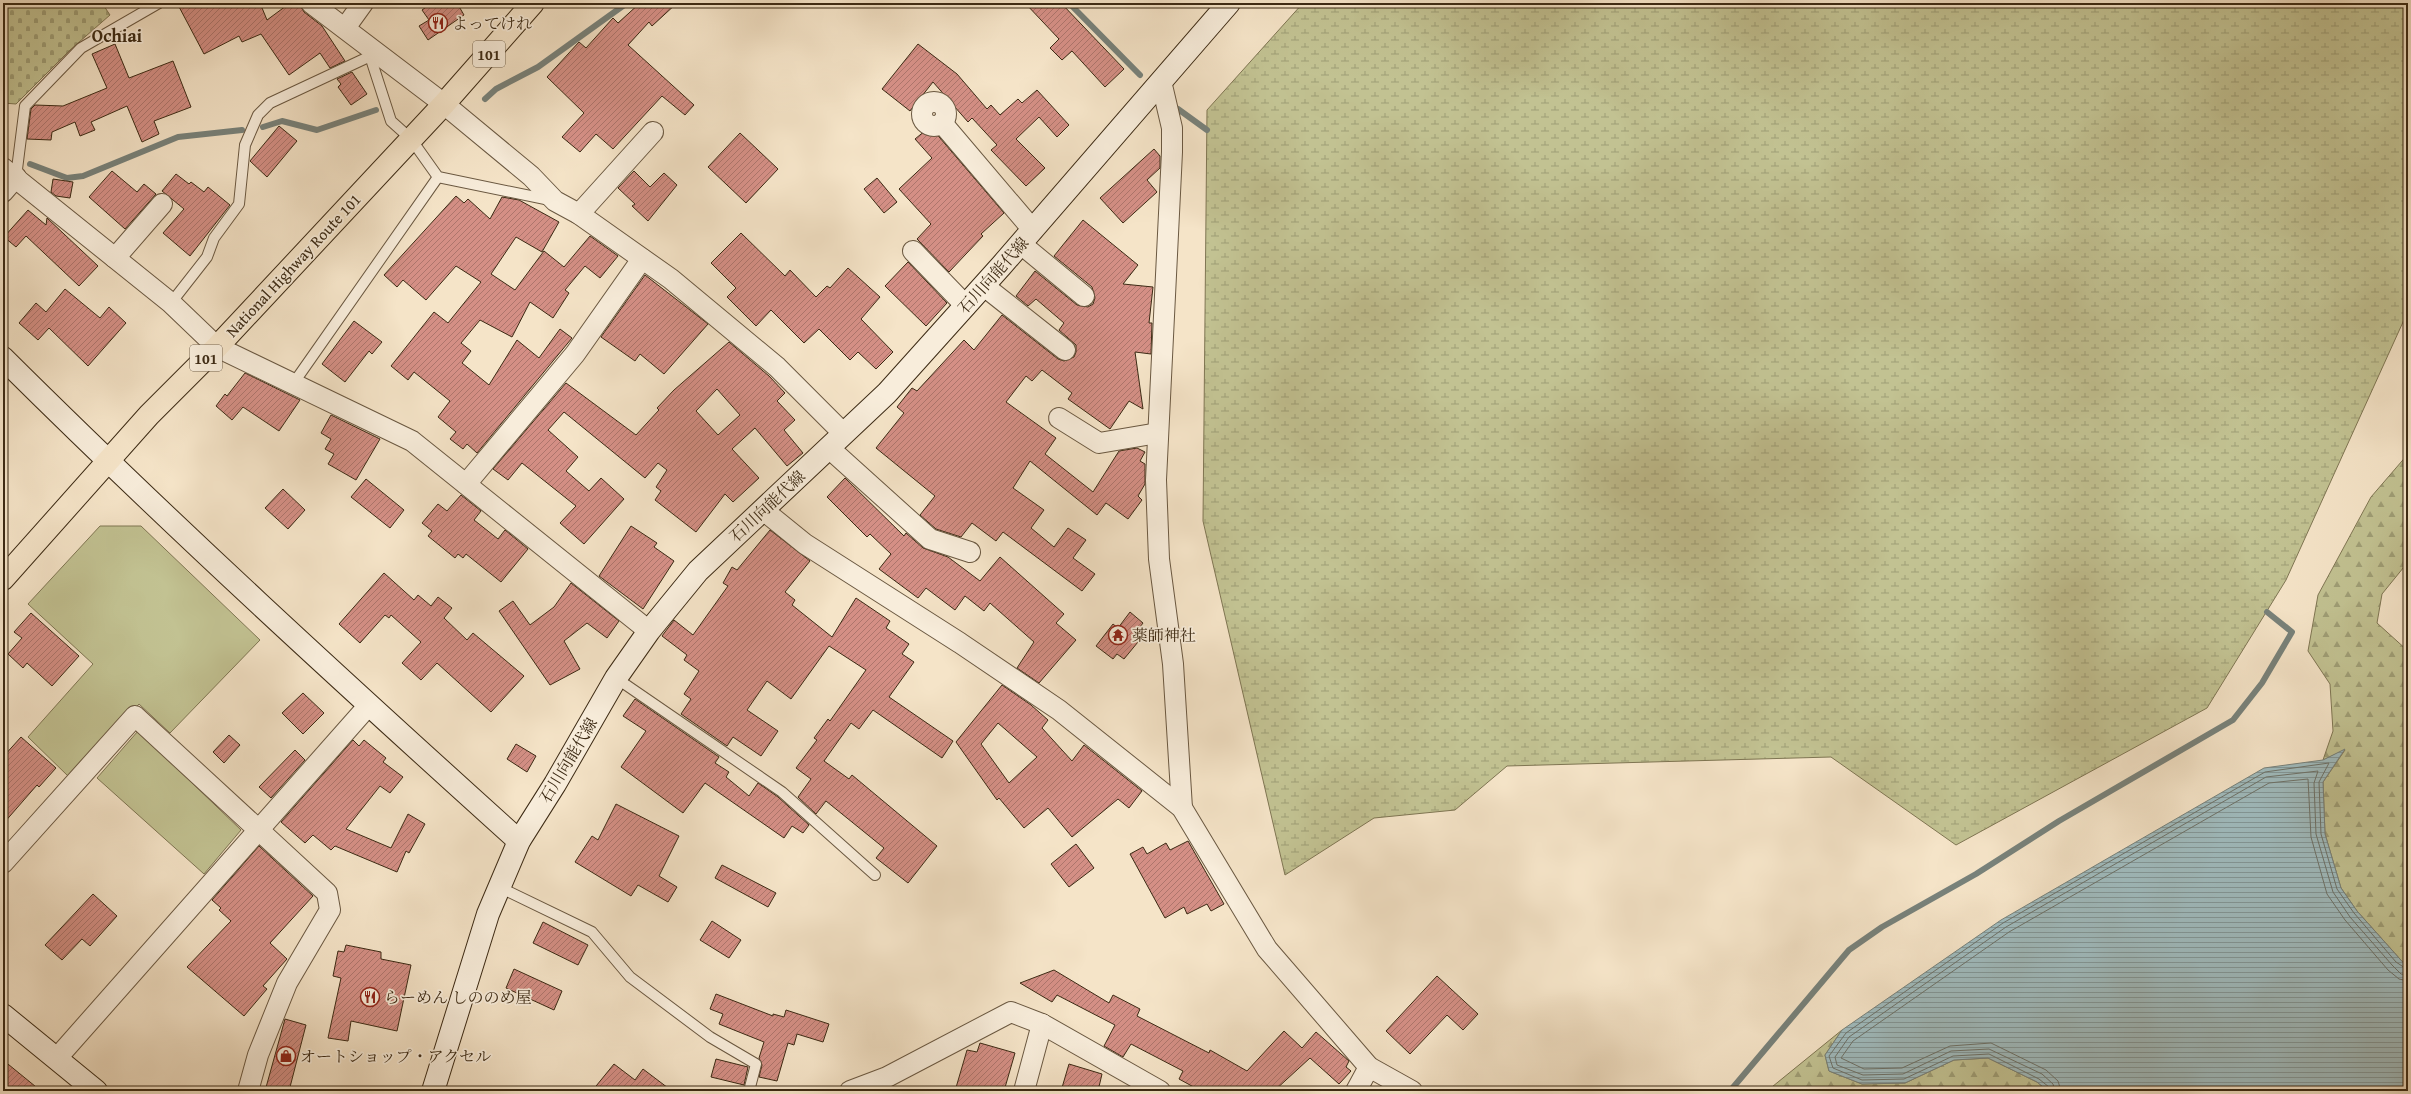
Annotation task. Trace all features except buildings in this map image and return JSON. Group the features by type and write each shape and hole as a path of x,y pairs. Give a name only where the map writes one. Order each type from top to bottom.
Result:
{"highway":[{"name":"National Highway Route 101","path":"3,579 149,415 217,348 444,104 533,3"}],"main road":[{"name":"石川向能代線","path":"433,1091 488,914 518,841 555,784 616,678 649,631 698,571 887,393 1027,237 1229,3"},
{"path":"3,358 108,462 369,705 518,841"},
{"path":"3,1015 96,1091"}],"street":[{"path":"311,3 345,28 373,54 444,104 531,176 555,201 579,214 671,279 777,367 836,441 930,539 970,552"},
{"path":"345,28 363,3"},
{"path":"1161,81 1172,128 1172,152 1156,480 1159,560 1173,664 1182,808"},
{"path":"942,123 1027,237 1084,296"},
{"path":"579,214 653,132"},
{"path":"7,179 115,258 171,303 217,348 412,442 649,631"},
{"path":"115,258 162,204"},
{"path":"914,251 966,306"},
{"path":"466,484 575,354 642,259"},
{"path":"984,286 1065,350"},
{"path":"1059,418 1099,443 1158,433"},
{"path":"763,510 805,544 960,643 1058,710 1182,808 1267,950 1369,1067 1412,1091"},
{"path":"57,1058 369,705"},
{"path":"3,863 135,716 327,893 330,910 287,984 258,1055 248,1091"},
{"path":"850,1091 885,1084 1011,1012 1042,1024 1160,1091"},
{"path":"1024,1091 1042,1024"},
{"path":"1356,1091 1369,1067"}],"lane":[{"path":"7,179 25,106 81,48 159,3"},
{"path":"171,303 207,257 214,238 239,204 245,145 258,115 270,103 373,54 391,121 411,139 438,177 555,201"},
{"path":"293,384 438,177"},
{"path":"616,678 782,792 875,875"},
{"path":"499,887 592,932 630,977 710,1037 756,1064 749,1091"}],"green space":[{"path":"3,3 102,3 110,15 70,50 16,104 3,103"},
{"path":"1303,3 2408,3 2408,311 2286,580 2207,708 1956,845 1831,757 1507,766 1455,810 1374,818 1285,875 1203,521 1207,110"},
{"path":"2408,454 2408,562 2382,594 2377,623 2408,651 2408,968 2357,911 2341,888 2325,834 2323,782 2345,750 2323,760 2333,731 2330,684 2308,651 2318,595 2371,497"},
{"path":"100,526 141,526 260,640 170,733 139,704 69,777 28,737 93,664 28,604"},
{"path":"138,731 241,830 204,874 97,778"},
{"path":"1842,1030 1825,1055 1829,1071 1862,1084 1905,1083 1954,1060 1988,1058 2037,1082 2048,1091 1767,1091"}],"water":[{"path":"2345,749 2323,782 2325,834 2341,888 2357,911 2408,968 2408,1091 2048,1091 2037,1082 1988,1058 1954,1060 1905,1083 1862,1084 1829,1071 1825,1055 1842,1030 2001,920 2264,768 2323,760"}],"waterway":[{"path":"485,99 496,89 538,67 627,3"},
{"path":"1069,3 1140,75"},
{"path":"1178,109 1207,130"},
{"path":"263,127 282,121 317,130 376,110"},
{"path":"30,164 67,178 83,176 178,137 242,130"},
{"path":"1730,1091 1849,950 1882,927 1976,874 2059,821 2233,720 2262,683 2292,632 2267,612"}],"place":[{"name":"よってけれ","path":"438,23"},
{"name":"薬師神社","path":"1118,635"},
{"name":"らーめん しののめ屋","path":"370,997"},
{"name":"オートショップ・アクセル","path":"286,1056"}],"district":[{"name":"Ochiai","path":"117,35"}]}
